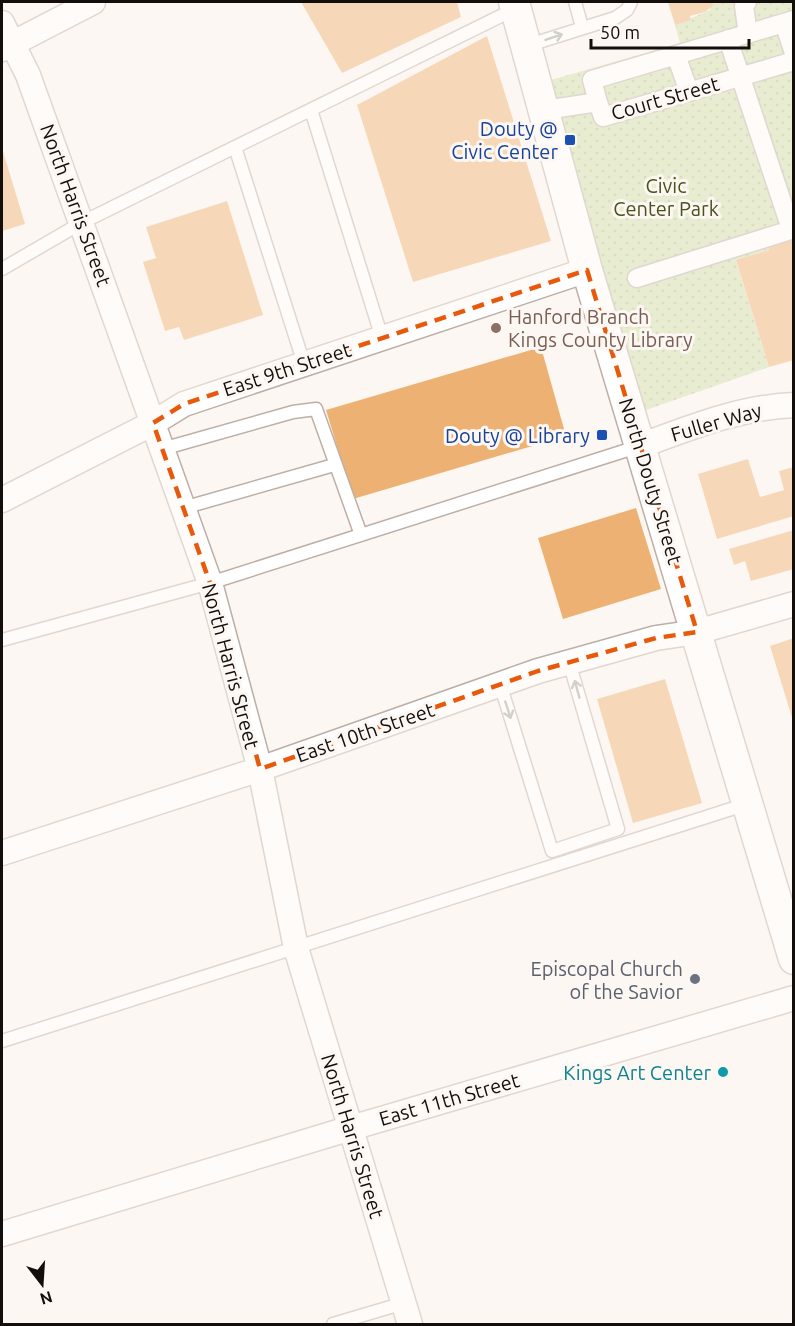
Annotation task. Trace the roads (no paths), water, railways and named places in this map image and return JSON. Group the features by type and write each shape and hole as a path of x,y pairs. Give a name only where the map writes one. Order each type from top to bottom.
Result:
{"street":[{"path":"5,38 93,2"},
{"path":"747,2 744,6 748,34"},
{"name":"North Douty Street","path":"515,5 587,270 748,804 787,917 794,959"},
{"path":"598,102 592,80 789,22 794,53"},
{"name":"North Harris Street","path":"5,38 28,75 83,222 210,583 260,769 296,948 407,1314"},
{"path":"637,278 792,229 729,39"},
{"path":"676,55 689,92"},
{"name":"Court Street","path":"544,110 598,102 603,117 794,61"},
{"name":"East 9th Street","path":"2,500 153,423 184,404 587,270"},
{"name":"Fuller Way","path":"640,446 735,413 767,406 794,405"},
{"name":"East 10th Street","path":"2,853 260,769 569,662 656,638 697,632 794,604"},
{"name":"East 11th Street","path":"2,1234 351,1128 794,998"}],"lane":[{"path":"575,2 582,27"},
{"path":"526,46 615,18 627,10 631,2"},
{"path":"2,269 83,222 311,110 515,5"},
{"path":"311,110 382,338"},
{"path":"235,147 304,364"},
{"path":"162,449 293,412 315,409 361,535"},
{"path":"2,640 210,583 640,446"},
{"path":"183,508 334,465"},
{"path":"500,684 552,851 618,829 569,662"},
{"path":"2,1041 748,804"},
{"path":"333,1324 407,1314"}],"place":[{"name":"Douty @ Civic Center","path":"570,140"},
{"name":"Hanford Branch Kings County Library","path":"496,328"},
{"name":"Douty @ Library","path":"602,435"},
{"name":"Episcopal Church of the Savior","path":"695,979"},
{"name":"Kings Art Center","path":"723,1072"}],"park label":[{"name":"Civic Center Park","path":"666,196"}]}
